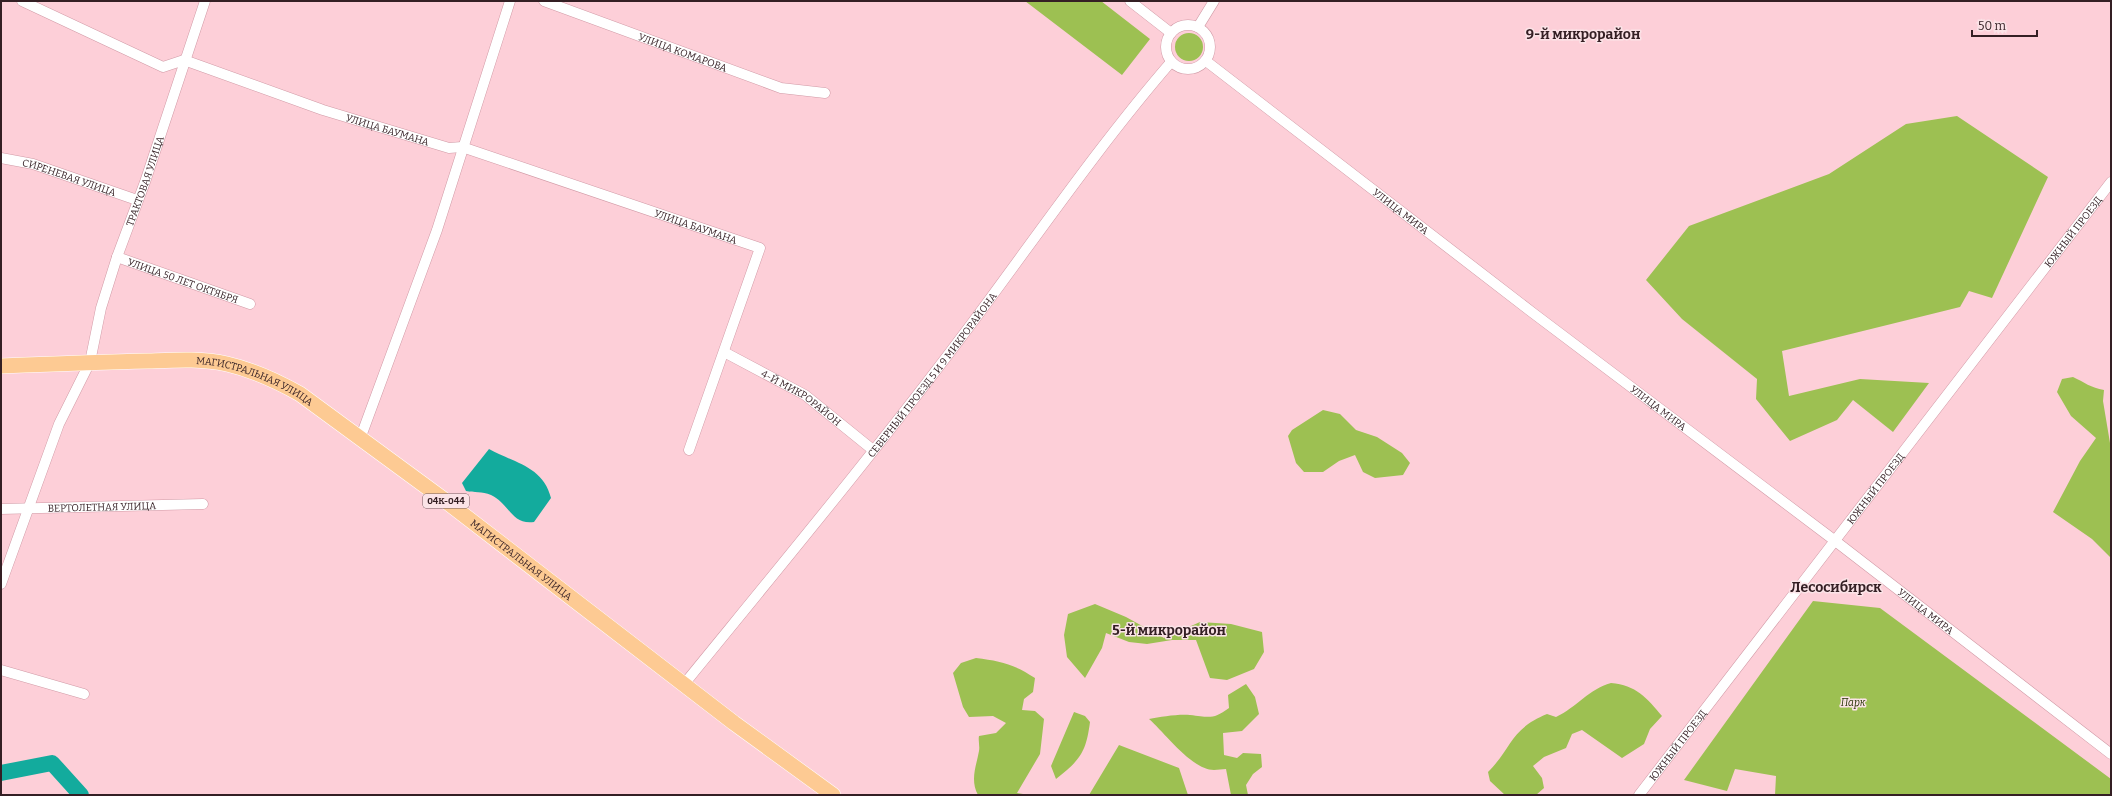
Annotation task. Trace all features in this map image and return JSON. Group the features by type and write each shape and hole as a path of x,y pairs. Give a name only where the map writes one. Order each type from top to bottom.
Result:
{"main road":[{"name":"МАГИСТРАЛЬНАЯ УЛИЦА","path":"1,366 90,362 201,360 227,364 257,373 282,384 300,394 685,683 734,723 833,795"}],"street":[{"path":"22,1 164,67 184,60"},
{"name":"ТРАКТОВАЯ УЛИЦА","path":"1,584 30,508 59,424 90,362 101,308 117,257 145,182 184,60 205,1"},
{"path":"360,439 436,230 510,1"},
{"name":"УЛИЦА КОМАРОВА","path":"544,1 781,88 825,93"},
{"path":"1130,1 1171,33"},
{"path":"1198,27 1214,1"},
{"path":"1184,26 1198,27 1208,36 1210,53 1206,61 1198,68 1188,70 1179,68 1171,62 1166,47 1171,33 1184,26"},
{"name":"УЛИЦА БАУМАНА","path":"184,60 323,110 449,148 462,147 760,248 724,352"},
{"name":"УЛИЦА МИРА","path":"1206,61 1533,313 1834,540 2111,754"},
{"name":"СЕВЕРНЫЙ ПРОЕЗД 5 И 9 МИКРОРАЙОНА","path":"685,683 873,450 972,324 1138,101 1171,62"},
{"name":"СИРЕНЕВАЯ УЛИЦА","path":"1,158 33,164 137,200"},
{"name":"ЮЖНЫЙ ПРОЕЗД","path":"1639,795 2111,182"},
{"name":"УЛИЦА 50 ЛЕТ ОКТЯБРЯ","path":"117,257 250,304"},
{"path":"689,450 724,352"},
{"name":"4-Й МИКРОРАЙОН","path":"724,352 805,394 873,450"},
{"name":"ВЕРТОЛЕТНАЯ УЛИЦА","path":"1,509 203,504"},
{"path":"1,670 84,694"}],"green space":[{"path":"1025,1 1101,1 1150,39 1122,75"},
{"path":"1189,33 1199,37 1203,47 1199,57 1189,61 1179,57 1175,47 1179,37"},
{"path":"1957,116 2048,177 1992,298 1969,291 1960,307 1782,351 1789,396 1860,379 1929,383 1893,432 1853,400 1837,420 1790,441 1756,399 1757,379 1682,319 1646,280 1689,226 1829,174 1906,124"},
{"path":"2073,377 2091,386 2104,390 2103,401 2111,449 2111,558 2092,539 2053,512 2080,461 2096,438 2071,416 2057,392 2062,379"},
{"path":"1323,410 1340,414 1356,430 1377,437 1402,453 1410,463 1403,475 1375,478 1363,472 1355,455 1339,461 1323,472 1304,472 1296,463 1288,436 1292,430"},
{"name":"Парк","path":"1813,601 1880,608 2111,779 2111,795 1775,795 1776,776 1735,769 1727,791 1684,780"},
{"path":"1095,604 1126,617 1164,638 1200,622 1231,624 1262,632 1264,652 1254,669 1227,680 1210,678 1196,640 1172,640 1147,644 1129,642 1106,633 1102,648 1085,678 1067,657 1064,635 1068,614"},
{"path":"976,658 1007,664 1020,669 1035,678 1033,692 1024,699 1022,710 1035,711 1044,719 1040,754 1017,793 1029,795 978,795 974,784 974,779 979,749 979,736 996,733 1006,723 993,716 969,717 963,707 953,673 961,663"},
{"path":"1611,683 1627,686 1634,690 1646,698 1662,716 1650,729 1644,744 1622,758 1582,730 1572,734 1566,748 1544,757 1533,766 1542,778 1544,788 1536,795 1505,795 1490,781 1488,772 1518,733 1526,726 1547,714 1556,717 1596,689"},
{"path":"1246,684 1255,697 1259,714 1242,731 1223,733 1224,755 1237,758 1243,753 1261,754 1262,767 1253,774 1246,785 1248,795 1231,795 1226,769 1214,770 1197,764 1179,750 1149,719 1180,715 1206,717 1215,716 1229,708 1228,695"},
{"path":"1074,712 1085,716 1090,722 1084,749 1076,761 1056,779 1051,766"},
{"path":"1119,745 1179,768 1188,795 1089,795"}],"shaded area":[{"path":"489,449 534,472 547,487 551,498 534,522 526,522 515,517 502,503 491,495 466,491 462,483"}],"waterway":[{"path":"1,773 52,763 81,795"}],"district":[{"name":"9-й микрорайон","path":"1583,34"},
{"name":"Лесосибирск","path":"1836,587"},
{"name":"5-й микрорайон","path":"1169,630"}]}
